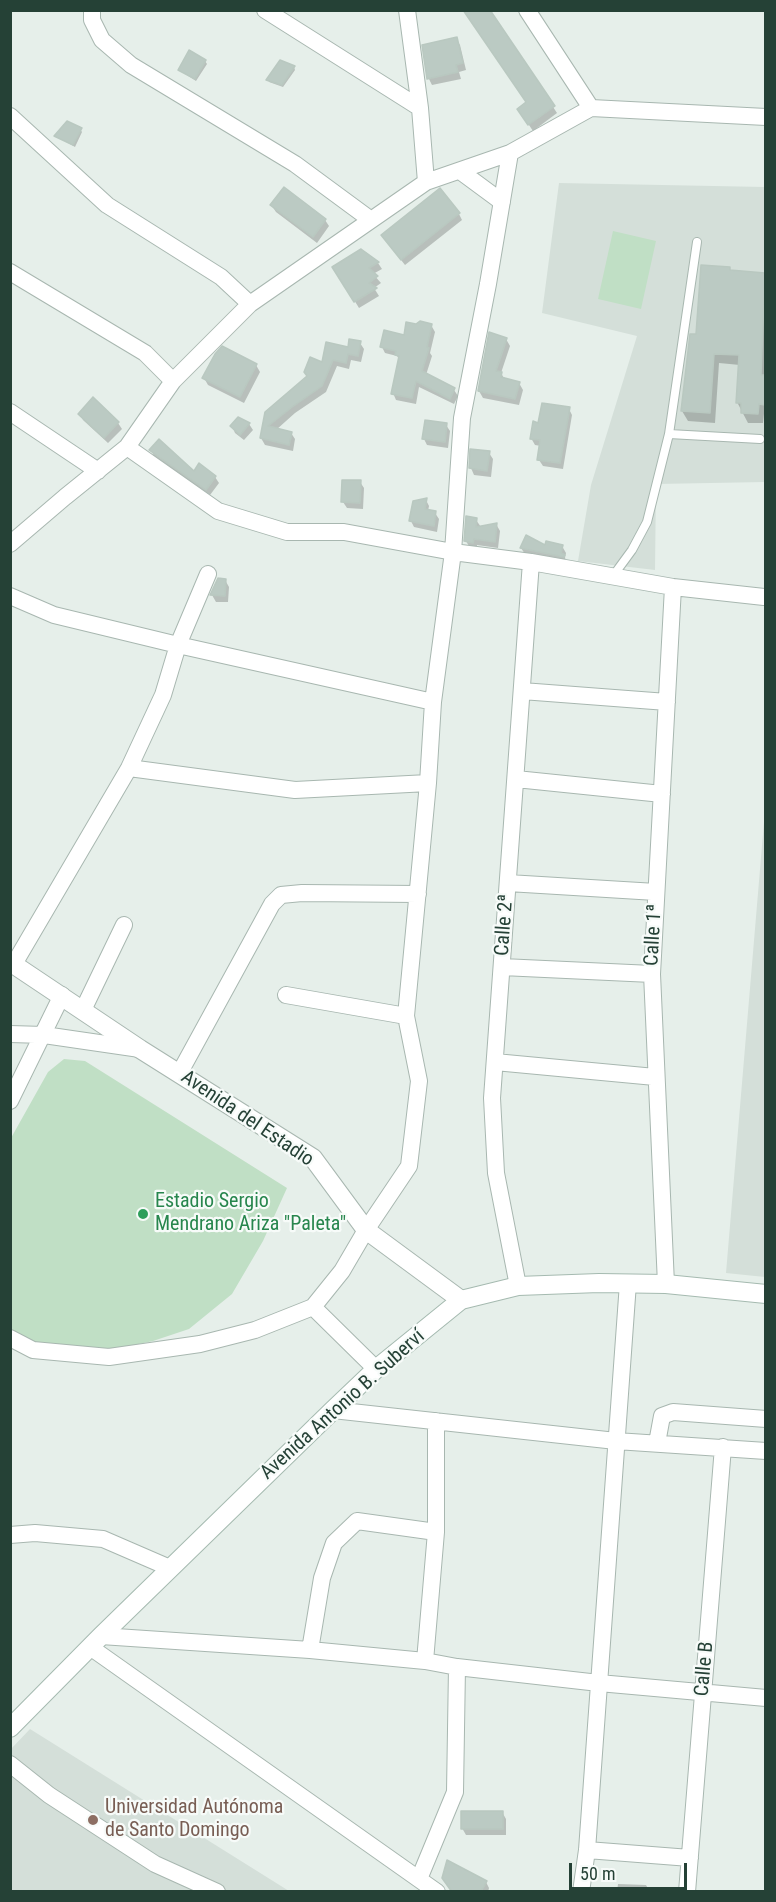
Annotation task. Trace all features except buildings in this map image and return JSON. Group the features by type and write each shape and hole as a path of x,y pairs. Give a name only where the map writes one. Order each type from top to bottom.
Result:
{"main road":[{"name":"Avenida del Estadio","path":"12,963 179,1074 313,1158 366,1230 461,1300"},
{"name":"Avenida Antonio B. Suberví","path":"10,1728 95,1641 376,1369 461,1300 518,1286 628,1283 666,1284 765,1294"}],"street":[{"path":"92,10 92,20 102,40 131,65 295,164 371,220"},
{"path":"265,10 420,108"},
{"path":"407,10 420,108 426,182"},
{"path":"527,10 591,108"},
{"path":"10,544 127,447 173,381 250,304 426,182 510,153 591,108 765,117"},
{"path":"10,116 106,205 221,277 250,304"},
{"path":"10,1338 33,1350 109,1358 200,1344 255,1330 313,1307 342,1271 366,1230 409,1166 419,1081 406,1016 428,783 433,702 453,552 462,418 510,153"},
{"path":"460,171 502,202"},
{"path":"10,272 145,353 173,381"},
{"path":"10,412 98,471"},
{"path":"127,447 219,511 287,532 344,532 673,587 764,597"},
{"name":"Calle 2ª","path":"518,1286 496,1173 492,1098 531,562"},
{"path":"12,963 129,768 163,695 178,645 208,574"},
{"name":"Calle 1ª","path":"666,1284 652,974 673,587"},
{"path":"10,596 54,615 433,702"},
{"path":"522,691 667,702"},
{"path":"129,768 295,790 428,783"},
{"path":"516,779 662,794"},
{"path":"508,884 656,892"},
{"path":"179,1074 272,904 281,895 302,893 418,894"},
{"path":"83,1010 124,925"},
{"path":"502,967 652,974"},
{"path":"10,1101 45,1035 62,995"},
{"path":"286,995 406,1016"},
{"path":"10,1034 45,1035 140,1048"},
{"path":"495,1062 655,1077"},
{"path":"581,1892 599,1683 628,1283"},
{"path":"313,1307 376,1369"},
{"path":"333,1410 616,1441 765,1451"},
{"path":"657,1443 662,1416 673,1412 765,1419"},
{"path":"425,1661 436,1532 436,1421"},
{"name":"Calle B","path":"687,1892 723,1447"},
{"path":"310,1650 322,1578 334,1543 357,1521 436,1532"},
{"path":"10,1535 35,1533 103,1539 170,1568"},
{"path":"95,1641 310,1650 425,1661 457,1667 599,1683 765,1698"},
{"path":"95,1641 437,1892"},
{"path":"418,1879 455,1792 457,1667"},
{"path":"10,1764 49,1795 155,1864 217,1892"},
{"path":"586,1850 690,1858"}],"lane":[{"path":"612,576 632,550 647,522 669,434 697,242"},
{"path":"669,434 760,439"}],"shaded area":[{"path":"559,183 765,187 765,482 656,484 655,570 578,561 591,485 637,336 542,313"},
{"path":"765,810 765,1277 726,1273"},
{"name":"Universidad Autónoma de Santo Domingo","path":"30,1729 289,1891 11,1892 11,1749"}],"green space":[{"path":"613,231 656,241 641,309 598,299"},
{"name":"Estadio Sergio Mendrano Ariza \"Paleta\"","path":"64,1059 85,1061 287,1188 263,1241 232,1294 189,1329 153,1341 115,1349 36,1344 11,1330 11,1138 48,1072"}],"place":[{"name":"Estadio Sergio Mendrano Ariza \"Paleta\"","path":"143,1214"},
{"name":"Universidad Autónoma de Santo Domingo","path":"93,1820"}]}
